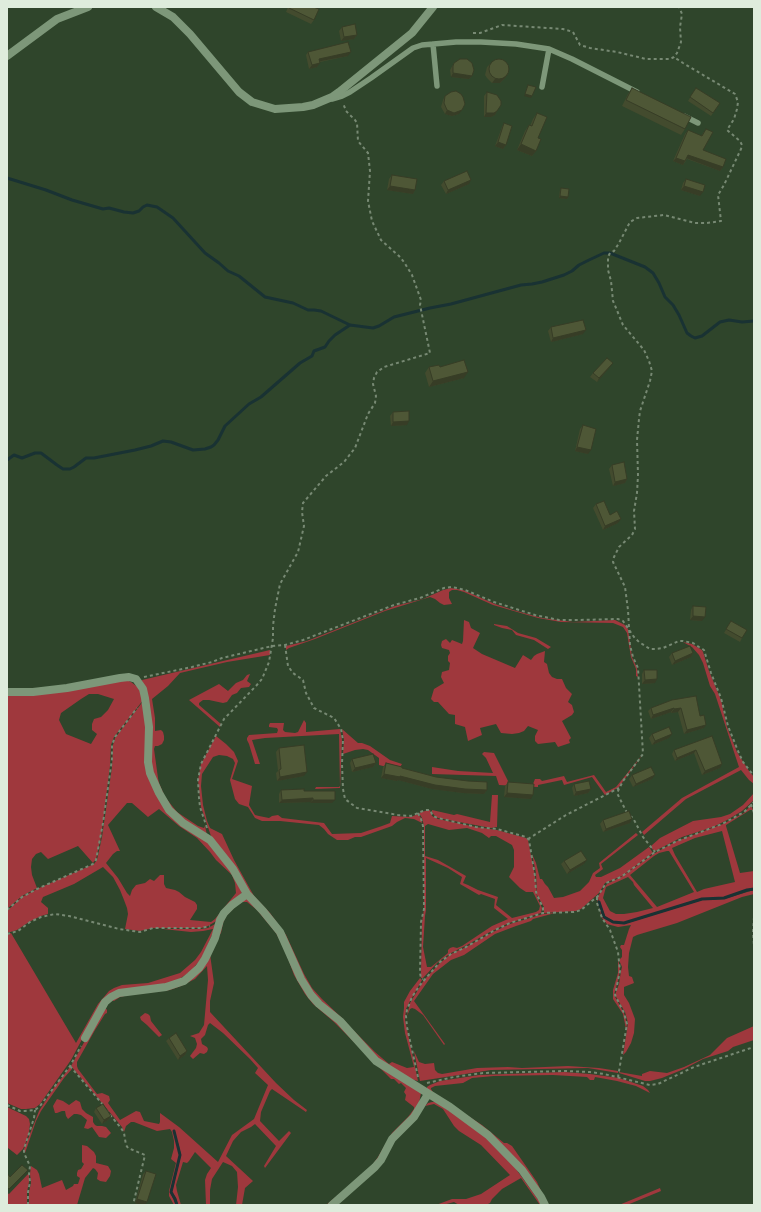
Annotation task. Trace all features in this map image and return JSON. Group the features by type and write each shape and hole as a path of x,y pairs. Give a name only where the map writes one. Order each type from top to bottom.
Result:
{"street":[{"path":"7,56 57,19 88,7"},
{"path":"156,7 174,17 239,92 252,102 275,109 303,107 322,101 339,92 412,33 433,7"},
{"path":"7,692 33,692 66,688 129,677 136,679 145,698 149,727 148,762 154,783 169,810 183,823 210,840 233,869 247,894 280,932 301,979 311,995 319,1004 340,1021 376,1060 464,1116 491,1138 522,1170 545,1205"},
{"path":"85,1038 105,1002 110,997 119,993 166,987 184,981 199,968 205,959 224,913 247,894"},
{"path":"332,1205 375,1167 381,1160 392,1139 414,1117 428,1094"}],"lane":[{"path":"322,101 342,96 371,78 413,48 433,44 480,42 516,44 549,49 572,59 642,95"},
{"path":"433,44 437,86"},
{"path":"542,87 549,49"},
{"path":"677,113 698,123"}],"path":[{"path":"674,57 680,47 681,42 680,27 682,14 679,7"},
{"path":"468,34 480,33 502,25 563,29 574,32 580,45 590,48 617,52 646,59 665,59 674,57 735,94 738,102 734,119 727,130 740,141 742,145 724,185 718,194 721,221 695,223 664,215 637,218 630,222 620,243 608,257 608,270 611,281 613,301 624,325 644,350 652,371 639,419 638,475 634,511 635,529 632,535 619,547 613,562 625,587 630,645 638,668 644,754 623,781 617,793 626,812 633,818 643,837 655,852"},
{"path":"210,840 200,807 198,780 201,764 224,719 262,679 269,662 280,584 298,552 304,526 302,512 303,503 326,476 344,462 354,448 368,414 375,403 376,396 373,384 377,372 384,367 430,353 420,305 421,300 412,275 399,256 381,240 372,221 368,201 370,171 368,153 358,141 357,123 346,111 342,96"},
{"path":"136,679 152,674 199,665 222,658 303,640 394,605 412,601 451,587 465,590 494,602 535,615 566,620 618,619 623,621 639,642 650,649 683,641 693,643 704,650 721,698 728,726 743,762 754,776"},
{"path":"285,645 288,666 292,672 303,680 306,693 314,708 334,718 341,729 343,740 343,789 345,799 357,808 398,815 411,816 425,810 430,810 433,816 438,818 476,827 497,830 526,837 528,839"},
{"path":"7,910 22,897 93,864 96,860 101,837 114,737 145,698"},
{"path":"528,839 566,815 620,788"},
{"path":"618,1077 628,1024 615,995 620,971 618,952 610,930 602,918 596,899 606,883 621,877 655,852 677,841 722,824 744,812 754,802"},
{"path":"751,804 754,813"},
{"path":"418,813 423,826 424,909 421,922 420,973 421,978 424,980"},
{"path":"528,839 538,897 543,908 543,913"},
{"path":"598,896 581,910 574,912 543,913 510,923 494,930 451,954 440,962 424,980 409,1003 406,1016 419,1087 426,1083 468,1074 583,1072 604,1074 650,1085 658,1084 694,1067 754,1047"},
{"path":"7,934 18,931 41,916 55,914 69,916 118,929 140,932 153,928 208,927 220,920"},
{"path":"754,917 754,946"},
{"path":"7,1105 20,1111 35,1110 40,1106 70,1066 85,1038"},
{"path":"70,1066 121,1128 128,1148 145,1155 133,1205"},
{"path":"28,1205 30,1166 24,1153 24,1149 34,1118 35,1110"}],"shaded area":[{"path":"451,588 463,590 495,604 542,618 573,622 615,620 625,625 628,629 632,657 637,668 638,677 636,676 636,669 631,657 627,633 623,627 613,623 561,622 538,618 493,605 457,590 452,590 449,592 449,598 452,604 444,605 430,597 385,611 286,650 286,646 307,641 395,606 423,599"},
{"path":"464,620 469,622 471,628 480,633 473,648 482,654 515,668 523,655 531,660 537,654 545,651 544,662 547,664 549,673 552,677 562,679 566,688 572,694 568,702 572,705 574,712 562,721 571,738 569,740 570,743 558,747 555,742 538,744 535,741 535,736 538,730 528,726 524,731 519,733 501,733 496,724 480,728 482,735 468,741 465,727 455,724 455,715 449,714 438,702 434,702 431,699 434,689 444,683 441,677 442,672 449,670 450,663 448,661 448,656 450,653 449,650 442,648 442,641 446,639 450,643 452,640 462,644"},
{"path":"494,624 507,626 518,633 536,638 551,647 548,649 534,640 516,635 512,630 502,628"},
{"path":"683,642 692,644 703,652 721,700 727,727 737,752 754,777 754,784 741,770 686,799 644,835 642,832 682,798 739,767 703,663 699,655 692,647"},
{"path":"270,650 270,655 227,662 180,673 168,686 152,699 155,718 155,731 161,730 164,736 162,744 155,746 154,749 159,783 165,797 177,812 198,826 204,828 205,826 207,835 184,822 164,799 152,770 142,680"},
{"path":"250,674 247,681 251,684 249,687 241,688 237,693 232,695 227,702 223,703 203,700 199,703 199,705 221,724 220,727 189,700 219,684 228,691 236,683 243,680"},
{"path":"127,680 139,688 144,699 114,737 111,745 110,766 101,837 96,859 93,863 78,846 48,859 41,852 36,854 32,859 31,867 32,875 37,888 22,896 7,909 7,694","holes":["89,694 98,694 114,699 108,710 101,717 94,719 92,730 97,734 91,744 66,734 59,720 61,713"]},
{"path":"144,700 147,748 157,795 206,840 224,860 242,892 241,894 218,920 208,926 201,928 153,928 140,931 125,929 128,914 127,908 113,877 103,867 74,884 43,897 41,902 48,908 48,914 29,922 17,930 7,933 7,911 22,897 94,864 97,860 102,837 115,738","holes":["127,803 132,803 148,817 159,809 179,826 197,838 216,860 232,875 236,893 211,922 190,920 197,909 197,905 195,902 179,892 166,888 164,884 164,875 160,875 154,881 150,879 145,883 136,885 130,896 106,863 113,854 120,851 108,825"]},
{"path":"304,720 306,723 306,732 340,729 342,740 340,788 315,789 316,787 340,786 339,734 252,740 260,764 255,764 247,740 249,735 277,733 277,728 269,727 270,723 284,723 283,730 285,732 295,733 298,732"},
{"path":"342,729 358,743 370,746 390,760 402,764 399,769 379,765 379,758 368,750 355,750 343,754 344,740"},
{"path":"216,736 234,752 238,761 232,779 252,786 249,805 255,815 269,818 278,815 282,818 324,823 332,834 361,833 390,823 392,816 411,817 418,814 421,818 422,823 414,819 405,818 392,826 361,837 355,837 348,840 337,840 319,825 280,821 262,821 255,818 248,807 239,804 235,799 230,780 235,763 233,759 227,756 219,755 213,757 202,774 201,786 203,805 210,828 222,834 234,860 254,896 270,913 286,935 312,988 375,1052 389,1064 392,1062 407,1068 414,1067 405,1033 403,1017 404,1002 420,978 422,980 406,1009 405,1020 418,1081 410,1079 385,1065 333,1014 308,986 289,944 252,897 211,836 201,807 198,780 201,764"},
{"path":"484,752 494,753 509,783 533,784 535,779 540,779 542,781 564,776 567,782 594,775 606,792 616,787 643,754 619,787 605,795 592,777 564,785 562,780 538,785 538,787 499,785 496,776 432,774 432,767 458,771 493,773 486,758 482,754"},
{"path":"754,793 754,800 742,811 727,820 713,827 682,837 655,851 652,849 651,846 660,838 693,821 721,817 730,814 743,805"},
{"path":"492,795 498,795 497,827 491,828 438,818 432,812 432,810 454,815 457,814 490,822"},
{"path":"751,805 753,810 750,810 726,826 740,873 754,871 754,888 724,898 702,898 624,923 613,921 605,916 598,898 599,907 597,899 598,896 607,884 621,877 655,853 677,841 723,824 744,813","holes":["722,831 735,882 697,892 672,848 695,838","669,851 694,892 657,907 630,875 659,853","628,877 653,908 637,912 616,914 610,911 603,898 606,887"]},
{"path":"430,810 432,816 438,819 497,830 526,838 528,840 535,876 537,897 542,908 541,913 509,923 451,953 438,962 423,978 421,978 422,922 424,909 424,826 419,813","holes":["428,824 449,830 467,828 482,833 489,838 491,836 496,836 512,845 514,850 514,867 509,877 526,892 533,892 540,906 539,910 512,918 496,905 498,897 463,883 466,876 438,860 425,856 425,826","426,858 448,868 462,877 460,884 479,895 481,894 495,899 494,908 508,919 492,926 462,946 450,948 448,953 431,967 427,967 423,947 426,910"]},
{"path":"636,833 638,835 601,864 603,869 595,875 596,877 601,877 620,868 649,847 653,853 622,876 605,883 599,893 581,909 576,911 544,913 544,907 537,895 536,873 532,854 540,879 542,879 548,887 554,898 563,897 580,891 589,882 593,873 600,868 599,863"},
{"path":"754,890 754,894 742,897 677,923 633,937 629,953 628,967 629,976 632,977 634,983 624,987 624,995 629,1003 635,1019 634,1033 631,1043 623,1055 628,1023 625,1012 615,995 619,984 622,967 619,960 622,957 622,950 620,947 621,945 624,945 631,925 618,927 607,924 602,918 599,907 604,917 613,923 624,924 702,900 724,899"},
{"path":"247,899 257,907 277,932 298,976 318,1004 376,1063 391,1074 416,1086 421,1093 419,1103 412,1115 392,1137 375,1165 330,1205 326,1205 371,1167 392,1133 408,1117 414,1107 405,1100 406,1095 404,1092 406,1088 401,1083 399,1084 394,1079 391,1079 334,1022 313,1004 305,994 294,975 285,950 276,933 257,910 247,902 241,902 226,916 221,933 217,938 226,914 241,900"},
{"path":"555,913 533,919 495,934 464,955 451,960 433,974 414,1001 445,1044 444,1045 423,1015 412,1008 407,1016 410,1003 424,980 451,954 510,924 543,914"},
{"path":"217,923 202,958 190,972 173,983 123,990 95,1015 71,1060 40,1104 35,1108 21,1109 7,1103 7,934 11,933 76,1043 98,1004 109,991 122,985 148,983 180,973 195,960 201,952 213,929 191,932 163,929 201,929 208,928"},
{"path":"210,954 214,983 210,1001 210,1012 276,1083 307,1110 306,1112 272,1089 270,1091 261,1112 260,1121 279,1141 289,1131 291,1133 265,1168 264,1166 276,1146 255,1124 241,1132 233,1141 226,1156 253,1181 245,1188 242,1205 236,1205 238,1187 237,1172 232,1166 223,1162 212,1179 210,1205 206,1205 205,1180 211,1168 195,1152 187,1163 183,1162 176,1185 181,1205 178,1205 172,1192 181,1155 174,1130 180,1155 170,1192 176,1205 174,1205 169,1196 176,1163 171,1159 174,1141 170,1129 157,1131 131,1122 126,1126 124,1132 122,1127 71,1066 104,1006 107,1013 95,1030 77,1062 78,1069 97,1094 102,1093 109,1096 110,1100 108,1103 120,1120 136,1111 140,1112 144,1121 159,1124 160,1113 179,1127 218,1162 232,1135 254,1119 268,1085 255,1073 258,1068 250,1059 223,1033 210,1023 205,1035 201,1039 202,1044 208,1049 207,1052 204,1054 200,1053 193,1059 190,1056 197,1044 195,1038 190,1036 199,1033 204,1025 208,980 207,966 195,979 170,990 129,995 120,997 114,1001 111,1000 115,997 183,983"},
{"path":"618,960 620,967 619,977 614,995 624,1013 627,1024 626,1029 623,1014 613,999 613,990 618,973"},
{"path":"145,1013 150,1016 151,1021 162,1035 159,1037 141,1020 140,1017"},
{"path":"754,1026 754,1040 733,1047 728,1051 703,1059 662,1078 645,1081 619,1073 642,1076 642,1074 650,1071 667,1073 710,1055 727,1038"},
{"path":"414,1051 419,1062 425,1064 434,1063 435,1070 442,1074 477,1068 568,1066 599,1068 618,1071 618,1073 588,1068 491,1070 420,1081"},
{"path":"70,1067 72,1069 41,1111 25,1153 24,1149 39,1111 53,1089"},
{"path":"564,1072 619,1078 643,1086 650,1093 636,1086 617,1081 595,1077 594,1080 590,1080 587,1077 553,1075 472,1078 463,1083 435,1086 431,1088 434,1094 482,1125 504,1143 512,1146 537,1182 542,1193 520,1165 427,1089 430,1085 440,1081 479,1075"},
{"path":"57,1099 69,1105 76,1100 80,1102 82,1109 93,1117 93,1122 95,1125 106,1127 111,1133 106,1138 99,1137 92,1127 88,1129 84,1128 87,1120 81,1115 74,1114 68,1119 65,1111 55,1113 53,1106"},
{"path":"435,1102 477,1128 508,1158 542,1205 540,1205 521,1178 502,1189 490,1203 486,1205 459,1205 454,1202 436,1205 452,1199 466,1199 481,1194 510,1175 481,1145 459,1131 443,1109 434,1104 425,1106"},
{"path":"7,1107 29,1119 29,1132 26,1142 23,1149 17,1155 8,1148 7,1150"},
{"path":"82,1145 87,1146 94,1152 96,1156 96,1163 108,1166 111,1171 106,1182 97,1179 98,1173 93,1168 85,1178 77,1205 29,1205 31,1166 37,1170 39,1174 42,1188 62,1180 66,1190 74,1184 78,1184 80,1178 77,1176 77,1173 84,1164 82,1162"},
{"path":"29,1173 27,1205 7,1205 7,1193 9,1194"},
{"path":"660,1188 661,1191 627,1205 619,1205"}],"building":[{"path":"289,7 313,7 319,9 314,20"},
{"path":"355,24 357,35 344,37 342,27"},
{"path":"348,42 351,52 319,59 320,63 312,65 308,52"},
{"path":"460,59 467,59 472,63 474,70 472,76 453,73 454,63"},
{"path":"499,59 506,62 509,69 506,76 499,79 492,76 489,69 492,62"},
{"path":"528,85 536,87 532,96 525,94"},
{"path":"632,88 691,117 685,129 626,100"},
{"path":"696,88 720,103 713,113 690,97"},
{"path":"456,91 461,94 465,104 462,110 454,113 447,110 444,103 445,96"},
{"path":"487,92 497,95 501,101 501,105 494,113 486,113"},
{"path":"537,113 547,117 538,138 541,139 536,151 521,144 529,125 532,126"},
{"path":"504,123 512,126 506,145 498,142"},
{"path":"706,129 713,132 703,150 726,159 723,167 688,155 685,161 676,158 688,130 702,136"},
{"path":"467,171 471,180 448,190 444,181"},
{"path":"392,175 417,179 415,190 390,186"},
{"path":"686,179 705,185 703,192 684,186"},
{"path":"561,188 569,189 568,197 560,196"},
{"path":"583,320 586,330 553,338 551,327"},
{"path":"607,358 613,363 599,378 593,373"},
{"path":"464,360 468,372 433,381 429,367 439,365 440,367"},
{"path":"409,411 409,421 393,422 393,412"},
{"path":"583,425 596,429 591,450 577,447"},
{"path":"624,462 627,479 615,482 612,465"},
{"path":"604,501 610,515 617,511 621,519 605,526 596,504"},
{"path":"693,606 706,607 705,617 693,616"},
{"path":"731,621 747,630 742,638 726,629"},
{"path":"690,646 693,653 675,661 672,653"},
{"path":"644,670 657,670 657,679 645,680"},
{"path":"696,696 700,716 704,715 706,725 687,730 681,708 674,708 653,715 651,708 672,700"},
{"path":"669,727 672,734 655,741 652,734"},
{"path":"712,736 722,764 705,771 696,750 677,758 674,750"},
{"path":"304,745 307,772 280,777 279,770 281,769 279,748"},
{"path":"373,754 376,763 355,768 352,759"},
{"path":"386,763 436,777 487,782 487,790 435,785 400,776 384,774"},
{"path":"651,767 655,775 636,784 632,775"},
{"path":"589,781 591,789 576,792 574,784"},
{"path":"508,782 534,784 533,795 507,793"},
{"path":"304,789 304,791 335,791 335,800 313,800 313,798 282,800 281,790"},
{"path":"629,811 632,819 606,829 603,820"},
{"path":"581,851 587,860 570,870 564,861"},
{"path":"176,1033 187,1051 180,1056 169,1038"},
{"path":"103,1104 111,1116 104,1120 96,1108"},
{"path":"22,1165 28,1170 9,1189 7,1187 7,1173 10,1177"},
{"path":"146,1171 156,1174 147,1202 137,1199"}],"waterway":[{"path":"7,178 103,209 109,208 133,213 139,211 147,205 157,207 173,218 205,253 228,271 239,276 265,297 293,303 308,310 321,311 350,325 373,328 394,317 451,304 521,285 542,282 564,275 579,265 604,253 610,253 645,267 653,273 665,297 673,305 679,315 687,333 695,338 702,336 720,322 729,320 742,322 754,321"},
{"path":"7,460 14,455 22,458 35,453 41,453 63,469 70,469 86,458 94,458 135,450 163,441 171,442 193,450 211,447 218,440 225,426 249,404 261,397 300,363 312,356 314,351 325,347 335,335 350,325"},
{"path":"599,902 604,917 613,922 624,923 702,899 724,898 754,889"},
{"path":"174,1131 180,1155 171,1192 177,1205"}]}
